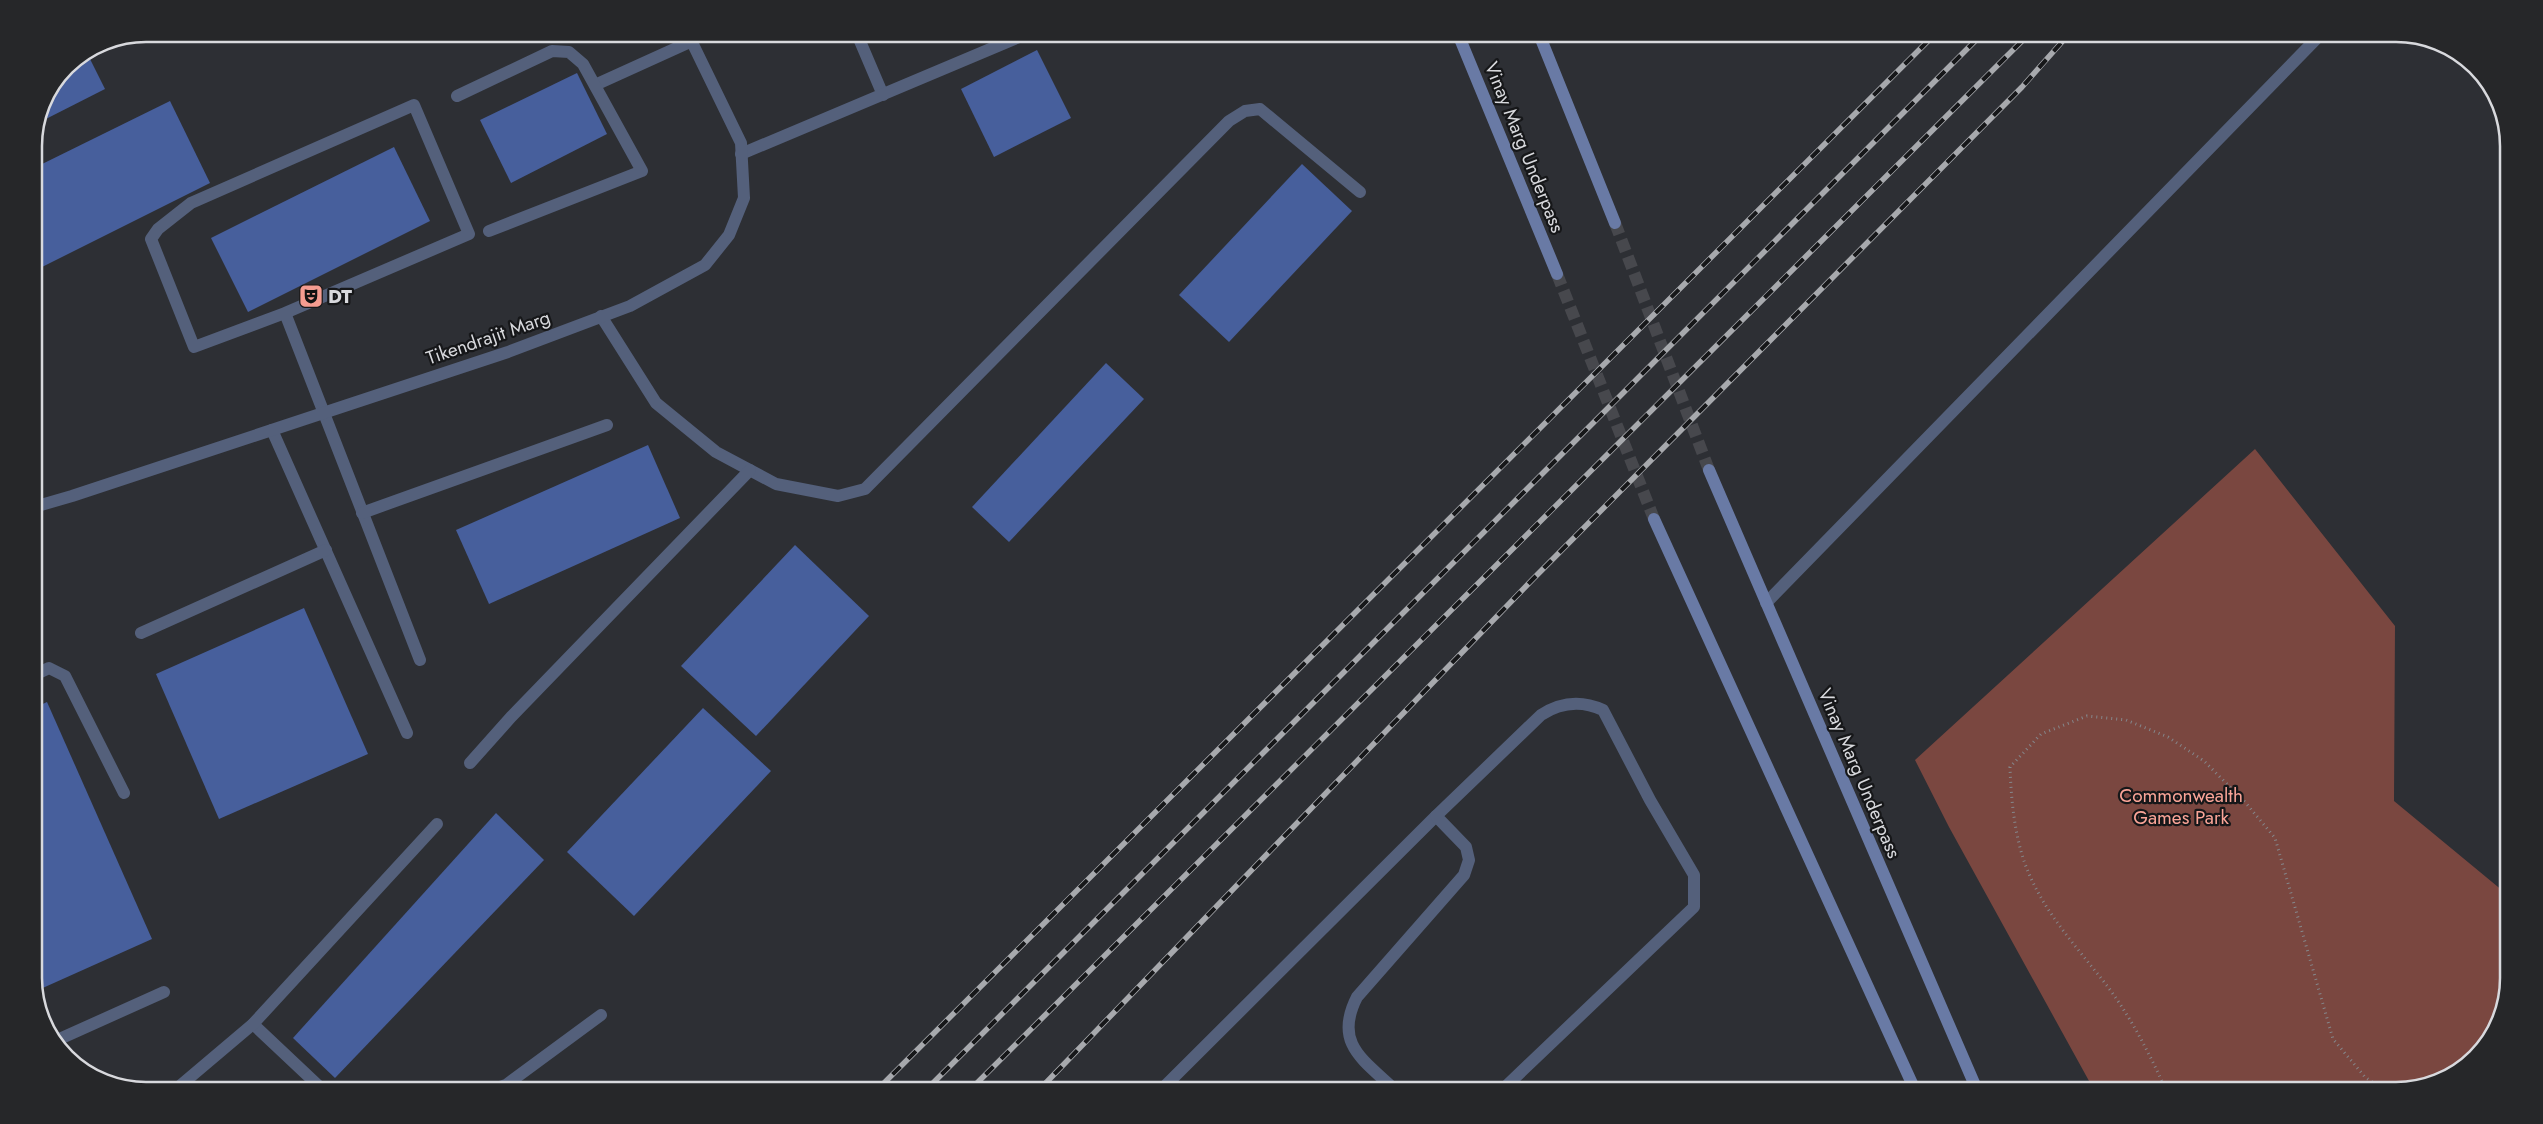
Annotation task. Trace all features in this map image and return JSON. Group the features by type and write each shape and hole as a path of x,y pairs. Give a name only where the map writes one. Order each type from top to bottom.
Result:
{"main road":[{"name":"Vinay Marg Underpass","path":"1461,42 1557,274"},
{"path":"1542,42 1615,223"},
{"name":"Vinay Marg Underpass","path":"1709,470 1975,1082"},
{"path":"1654,518 1911,1082"}],"street":[{"path":"595,85 682,42"},
{"name":"Tikendrajit Marg","path":"43,504 508,352 630,306 705,265 729,235 744,198 741,143 692,42"},
{"path":"860,42 883,95"},
{"path":"741,154 1007,42"},
{"path":"1766,603 2313,42"},
{"path":"457,96 552,51 569,52 583,64 642,171 489,231"},
{"path":"414,105 469,234 284,313 194,347 151,239 158,229 190,203 414,105"},
{"path":"601,316 656,403 716,452 776,484 838,496 865,489 1229,121 1246,111 1260,109 1360,192"},
{"path":"284,313 420,660"},
{"path":"362,513 607,424"},
{"path":"272,430 407,733"},
{"path":"470,763 511,717 750,470"},
{"path":"141,634 326,550"},
{"path":"43,671 49,668 65,676 124,793"},
{"path":"1169,1082 1436,816 1541,715 1556,705 1588,704 1602,710 1650,800 1694,875 1694,907 1510,1082"},
{"path":"1387,1082 1355,1051 1348,1032 1349,1014 1357,997 1464,875 1469,860 1466,847 1436,816"},
{"path":"184,1082 253,1024 437,824"},
{"path":"62,1038 164,992"},
{"path":"510,1082 601,1015"},
{"path":"253,1024 315,1082"}],"path":[{"path":"2162,1082 2148,1050 2109,989 2052,918 2024,861 2011,799 2010,767 2041,734 2086,716 2126,720 2168,737 2204,761 2245,802 2275,838 2333,1039 2365,1077 2372,1082"}],"green space":[{"name":"Commonwealth Games Park","path":"2255,449 2395,626 2394,801 2500,889 2499,998 2490,1024 2475,1046 2449,1068 2436,1074 2410,1081 2090,1082 1949,827 1915,760"}],"building":[{"path":"1037,50 1071,118 994,157 961,89"},
{"path":"90,59 105,89 46,119 53,100 68,78"},
{"path":"577,73 607,134 511,183 480,120"},
{"path":"170,101 210,183 43,266 43,164"},
{"path":"394,147 430,221 248,312 211,238"},
{"path":"1302,164 1352,211 1229,342 1179,295"},
{"path":"1106,363 1144,399 1009,542 972,507"},
{"path":"648,445 680,518 489,604 456,530"},
{"path":"795,545 869,616 756,736 681,666"},
{"path":"304,608 368,754 219,819 156,674"},
{"path":"47,702 152,939 43,988 43,984 43,704"},
{"path":"703,708 771,771 634,916 567,852"},
{"path":"496,813 544,860 335,1078 293,1038"}],"tunnel":[{"path":"1615,223 1709,470"},
{"path":"1557,274 1654,519"}],"railway":[{"path":"885,1082 1927,42"},
{"path":"934,1082 1974,42"},
{"path":"978,1082 2021,42"},
{"path":"1047,1082 1533,579 2022,87 2062,42"}],"place":[{"name":"DT","path":"311,296"}]}
